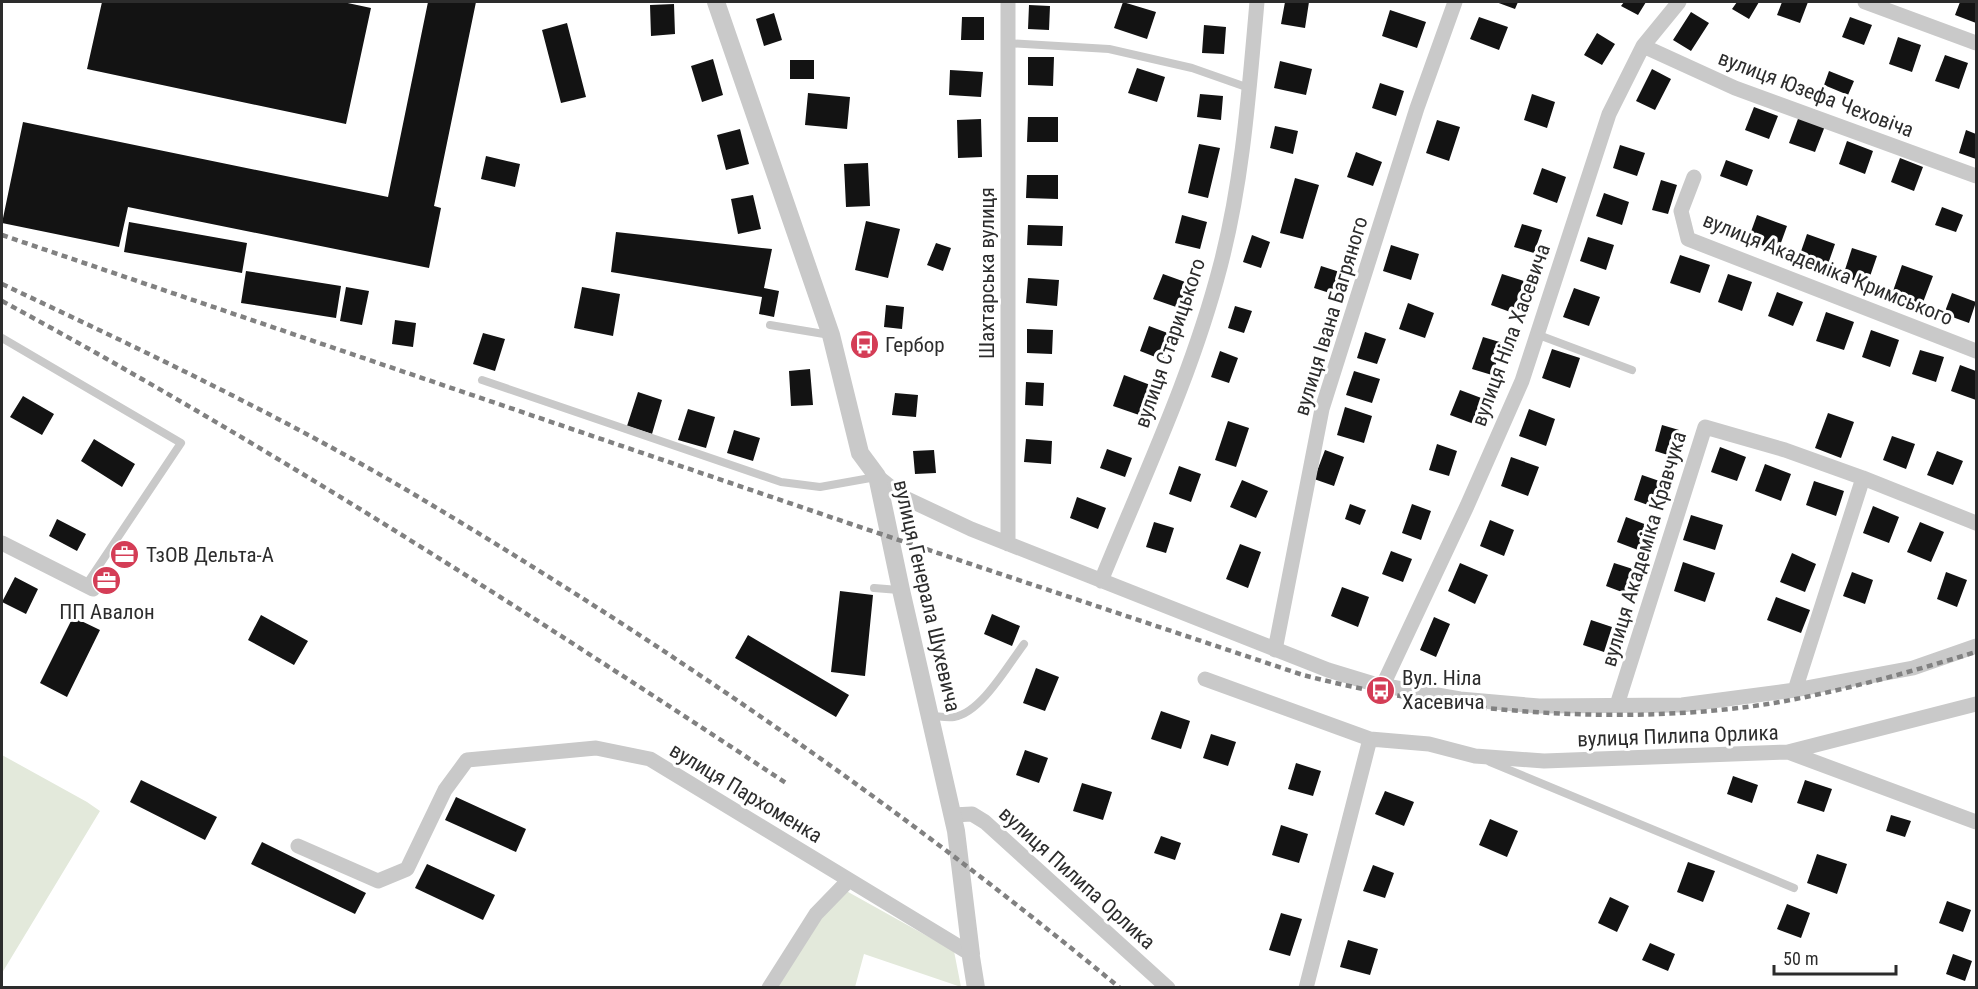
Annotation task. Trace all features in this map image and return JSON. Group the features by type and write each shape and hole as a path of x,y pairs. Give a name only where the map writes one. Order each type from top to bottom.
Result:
{"street":[{"name":"вулиця Генерала Шухевича","path":"716,2 831,335 860,453 878,476 901,590 955,823 976,987"},
{"name":"Шахтарська вулиця","path":"1008,2 1008,544"},
{"name":"вулиця Старицького","path":"1101,581 1189,366 1221,266 1244,149 1257,2"},
{"name":"вулиця Івана Багряного","path":"1275,650 1322,409 1417,108 1455,2"},
{"name":"вулиця Ніла Хасевича","path":"1383,685 1467,506 1517,392 1609,114 1643,46 1679,2"},
{"path":"1865,2 1977,43"},
{"name":"вулиця Юзефа Чеховіча","path":"1643,46 1734,88 1977,176"},
{"name":"вулиця Академіка Кримського","path":"1694,177 1681,211 1688,239 1977,351"},
{"name":"вулиця Академіка Кравчука","path":"1617,705 1705,427 1785,450 1863,478 1977,524"},
{"path":"878,476 903,497 1008,544 1275,650 1328,670 1383,685 1460,699 1528,705 1682,705 1795,690 1913,668 1977,646"},
{"path":"1795,690 1863,478"},
{"path":"2,543 89,587"},
{"name":"вулиця Пилипа Орлика","path":"1205,679 1370,739 1429,744 1475,756 1544,761 1788,752 1977,822"},
{"path":"1788,752 1977,704"},
{"path":"1306,987 1370,739"},
{"name":"вулиця Пархоменка","path":"298,846 378,881 407,869 445,789 467,760 596,748 650,759 971,955"},
{"name":"вулиця Пилипа Орлика","path":"955,823 972,814 985,822 1168,987"},
{"path":"769,987 816,914 849,880"}],"lane":[{"path":"1007,43 1109,49 1192,68 1249,88"},
{"path":"770,325 831,335"},
{"path":"1536,334 1632,370"},
{"path":"2,338 181,443 89,587"},
{"path":"482,380 781,482 820,487 878,476"},
{"path":"874,588 901,590"},
{"path":"930,716 954,717 967,712 983,699 1024,644"},
{"path":"1475,756 1794,888"}],"shaded area":[{"path":"2,755 100,811 2,973"},
{"path":"841,888 954,951 961,987 864,954 855,987 769,988"}],"building":[{"path":"102,2 343,2 371,8 346,124 87,69"},
{"path":"428,2 476,2 434,206 441,208 429,268 128,207 119,247 2,223 23,122 388,197"},
{"path":"1123,2 1156,12 1147,39 1114,28"},
{"path":"1285,2 1309,2 1305,28 1281,24"},
{"path":"1496,2 1518,2 1515,9"},
{"path":"1624,2 1646,2 1638,15 1621,6"},
{"path":"1737,2 1759,2 1749,19 1732,9"},
{"path":"1782,2 1808,2 1800,23 1777,15"},
{"path":"1960,2 1976,2 1976,23 1955,15"},
{"path":"674,4 675,34 651,36 650,5"},
{"path":"1029,5 1050,6 1049,30 1028,29"},
{"path":"1390,10 1426,22 1417,48 1382,36"},
{"path":"1691,12 1709,23 1691,51 1673,40"},
{"path":"774,13 782,40 764,46 756,19"},
{"path":"962,17 984,17 984,40 961,40"},
{"path":"1479,17 1508,27 1499,50 1470,39"},
{"path":"1850,17 1872,25 1864,45 1842,37"},
{"path":"567,23 586,97 561,103 542,30"},
{"path":"1204,25 1226,27 1224,54 1202,53"},
{"path":"1597,33 1615,44 1602,65 1584,55"},
{"path":"1898,37 1921,45 1912,72 1889,64"},
{"path":"1945,55 1968,63 1959,89 1935,81"},
{"path":"1028,57 1054,57 1053,86 1028,85"},
{"path":"713,59 723,95 702,102 691,66"},
{"path":"790,60 814,60 814,79 790,79"},
{"path":"1280,61 1312,69 1306,95 1274,88"},
{"path":"1137,68 1165,77 1157,102 1128,93"},
{"path":"1652,69 1671,79 1655,110 1636,101"},
{"path":"950,70 983,72 981,97 949,95"},
{"path":"1829,71 1854,81 1848,95 1824,85"},
{"path":"1380,83 1404,91 1396,116 1372,108"},
{"path":"808,93 850,97 847,129 805,125"},
{"path":"1200,94 1223,96 1221,120 1197,117"},
{"path":"1532,94 1555,102 1547,128 1524,120"},
{"path":"1754,107 1778,116 1769,139 1745,130"},
{"path":"1799,116 1825,126 1815,152 1789,143"},
{"path":"1028,117 1058,117 1058,142 1027,142"},
{"path":"981,119 982,157 958,158 957,120"},
{"path":"1437,120 1460,127 1449,161 1426,153"},
{"path":"1275,126 1298,131 1293,154 1270,148"},
{"path":"740,129 749,164 726,170 717,135"},
{"path":"1966,130 1976,134 1976,159 1959,153"},
{"path":"1847,141 1873,151 1865,174 1839,164"},
{"path":"1199,144 1220,148 1208,198 1188,193"},
{"path":"1620,145 1645,153 1637,176 1613,168"},
{"path":"1356,152 1382,162 1373,186 1347,177"},
{"path":"486,156 520,164 515,187 481,179"},
{"path":"1900,158 1923,167 1914,191 1891,182"},
{"path":"1726,160 1753,170 1747,186 1720,176"},
{"path":"868,163 870,206 846,207 844,164"},
{"path":"1542,168 1566,177 1557,203 1533,194"},
{"path":"1027,175 1058,175 1058,199 1026,198"},
{"path":"1295,178 1319,185 1303,239 1280,233"},
{"path":"1661,180 1677,185 1668,214 1652,210"},
{"path":"1604,193 1629,202 1622,225 1596,216"},
{"path":"753,195 761,229 738,234 731,199"},
{"path":"1942,207 1963,215 1956,232 1935,225"},
{"path":"1182,215 1207,222 1200,249 1175,243"},
{"path":"1757,215 1787,226 1778,251 1748,240"},
{"path":"866,221 900,229 888,278 855,270"},
{"path":"129,222 247,243 242,273 124,252"},
{"path":"1522,224 1542,230 1534,253 1514,247"},
{"path":"1028,225 1063,226 1062,246 1027,245"},
{"path":"616,232 772,249 764,288 779,291 774,317 759,314 762,297 611,272"},
{"path":"1807,234 1835,244 1826,270 1798,260"},
{"path":"1252,235 1270,242 1261,268 1243,262"},
{"path":"1588,237 1614,245 1606,270 1580,261"},
{"path":"936,243 951,248 943,271 927,265"},
{"path":"1391,245 1419,254 1411,280 1383,271"},
{"path":"1852,248 1877,256 1867,285 1843,276"},
{"path":"1680,255 1710,265 1700,293 1670,283"},
{"path":"1902,265 1933,276 1922,305 1892,294"},
{"path":"1321,266 1346,274 1339,296 1314,288"},
{"path":"246,271 341,286 336,318 241,303"},
{"path":"1163,274 1188,283 1179,308 1153,299"},
{"path":"1502,274 1524,281 1513,313 1491,305"},
{"path":"1728,274 1752,282 1742,311 1718,302"},
{"path":"1028,278 1059,280 1057,306 1026,303"},
{"path":"346,287 369,291 362,325 340,321"},
{"path":"582,287 620,294 613,336 574,328"},
{"path":"1574,288 1600,297 1589,326 1563,317"},
{"path":"1777,292 1803,302 1793,326 1768,316"},
{"path":"1952,293 1976,302 1969,323 1944,314"},
{"path":"1408,303 1434,313 1425,338 1399,329"},
{"path":"886,305 904,307 902,329 884,327"},
{"path":"1235,306 1252,311 1244,333 1228,328"},
{"path":"1826,312 1854,322 1844,350 1816,341"},
{"path":"395,320 416,323 413,347 392,344"},
{"path":"1149,326 1173,335 1163,360 1140,351"},
{"path":"1027,329 1053,330 1052,354 1027,353"},
{"path":"1871,330 1899,340 1890,367 1862,357"},
{"path":"1365,332 1386,339 1377,364 1357,358"},
{"path":"483,333 505,339 495,371 473,364"},
{"path":"1483,337 1503,343 1492,375 1472,369"},
{"path":"1552,349 1580,358 1570,388 1542,378"},
{"path":"1920,350 1944,357 1936,382 1912,374"},
{"path":"1220,351 1238,358 1229,383 1211,377"},
{"path":"1960,365 1976,371 1976,400 1951,391"},
{"path":"810,369 813,405 791,406 789,371"},
{"path":"1354,371 1380,379 1372,403 1346,395"},
{"path":"1124,375 1153,386 1142,416 1113,406"},
{"path":"1026,382 1044,383 1043,406 1025,405"},
{"path":"1460,390 1484,399 1474,424 1450,415"},
{"path":"638,392 662,400 652,434 627,426"},
{"path":"895,393 918,395 916,417 892,415"},
{"path":"23,396 54,414 42,435 10,417"},
{"path":"1345,407 1372,416 1364,443 1337,435"},
{"path":"688,409 715,417 706,448 678,440"},
{"path":"1529,409 1555,419 1546,446 1519,436"},
{"path":"1828,413 1854,422 1841,458 1815,448"},
{"path":"1228,421 1249,428 1236,467 1215,460"},
{"path":"1662,425 1679,430 1671,456 1655,451"},
{"path":"734,430 760,438 753,461 727,453"},
{"path":"1892,436 1915,444 1906,469 1883,460"},
{"path":"94,439 135,464 122,487 81,461"},
{"path":"1026,439 1052,441 1051,464 1024,462"},
{"path":"1437,444 1457,451 1449,476 1429,470"},
{"path":"1720,447 1746,457 1737,481 1711,472"},
{"path":"1107,449 1132,458 1125,477 1100,468"},
{"path":"934,450 936,473 915,474 913,451"},
{"path":"1325,450 1344,457 1334,486 1314,479"},
{"path":"1937,451 1963,461 1953,485 1927,475"},
{"path":"1511,457 1539,467 1528,496 1501,486"},
{"path":"1765,464 1791,474 1781,501 1755,491"},
{"path":"1179,466 1201,474 1191,502 1169,494"},
{"path":"1642,475 1668,484 1659,509 1634,500"},
{"path":"1242,480 1268,491 1256,518 1230,507"},
{"path":"1814,481 1844,491 1836,516 1806,505"},
{"path":"1077,497 1106,508 1098,529 1070,518"},
{"path":"1350,504 1366,510 1360,525 1345,519"},
{"path":"1412,504 1431,511 1421,540 1402,533"},
{"path":"1873,506 1899,517 1889,543 1863,533"},
{"path":"1691,515 1723,525 1715,550 1683,540"},
{"path":"1626,517 1647,525 1638,550 1617,542"},
{"path":"57,519 86,534 77,551 49,536"},
{"path":"1490,520 1514,530 1504,556 1480,546"},
{"path":"1154,522 1174,528 1166,553 1146,547"},
{"path":"1920,522 1944,532 1931,562 1907,552"},
{"path":"1240,544 1261,552 1248,588 1226,579"},
{"path":"1391,551 1412,559 1403,582 1382,574"},
{"path":"1792,553 1816,564 1805,592 1780,582"},
{"path":"1683,562 1715,573 1705,602 1674,591"},
{"path":"1460,563 1488,575 1475,604 1448,591"},
{"path":"1614,563 1639,571 1630,595 1606,586"},
{"path":"1852,572 1873,580 1865,604 1843,596"},
{"path":"1946,572 1967,580 1957,607 1937,599"},
{"path":"15,577 38,589 26,614 2,602"},
{"path":"1342,587 1369,597 1358,627 1331,616"},
{"path":"840,591 873,595 865,676 831,672"},
{"path":"1776,597 1810,610 1801,633 1767,620"},
{"path":"992,614 1020,626 1012,646 984,634"},
{"path":"261,615 308,641 294,665 248,640"},
{"path":"73,617 100,630 67,697 40,683"},
{"path":"1434,617 1450,624 1436,657 1420,650"},
{"path":"1591,620 1612,627 1604,652 1583,645"},
{"path":"748,635 849,695 836,717 735,658"},
{"path":"1036,668 1059,677 1045,711 1023,703"},
{"path":"1161,711 1190,721 1181,749 1151,739"},
{"path":"1211,734 1236,742 1228,766 1203,758"},
{"path":"1025,750 1048,758 1039,783 1016,775"},
{"path":"1296,763 1321,771 1313,796 1288,789"},
{"path":"1733,776 1758,785 1752,803 1727,794"},
{"path":"141,780 217,817 205,840 130,802"},
{"path":"1805,780 1832,789 1824,812 1797,803"},
{"path":"1082,783 1112,792 1103,820 1073,811"},
{"path":"1385,791 1414,802 1404,826 1375,814"},
{"path":"456,797 526,829 516,852 445,820"},
{"path":"1891,815 1911,821 1905,837 1886,831"},
{"path":"1490,819 1518,831 1507,857 1479,845"},
{"path":"1281,825 1308,834 1299,863 1272,855"},
{"path":"1161,836 1181,843 1175,860 1154,853"},
{"path":"262,842 366,893 355,914 251,864"},
{"path":"1817,854 1847,864 1837,894 1807,883"},
{"path":"1688,862 1715,871 1703,902 1677,892"},
{"path":"427,864 495,895 483,920 415,888"},
{"path":"1373,865 1394,873 1385,898 1363,891"},
{"path":"1610,897 1629,906 1617,932 1598,923"},
{"path":"1947,901 1971,910 1963,932 1939,923"},
{"path":"1787,904 1810,913 1801,938 1777,929"},
{"path":"1281,913 1302,919 1290,956 1269,950"},
{"path":"1348,940 1378,949 1370,975 1340,967"},
{"path":"1650,943 1675,954 1668,971 1642,960"},
{"path":"1953,954 1972,961 1965,981 1946,974"}],"railway":[{"path":"2,235 1303,675 1359,688 1477,707 1598,715 1658,714 1717,710 1800,698 1926,667 1976,652"},
{"path":"2,284 155,357 306,434 405,489 499,546 682,663 861,788 1035,919 1120,988"},
{"path":"2,301 202,414 399,533 786,783"}],"place":[{"name":"Гербор","path":"864,345"},
{"name":"ТзОВ Дельта-А","path":"125,555"},
{"name":"ПП Авалон","path":"107,581"},
{"name":"Вул. Ніла Хасевича","path":"1381,690"}]}
